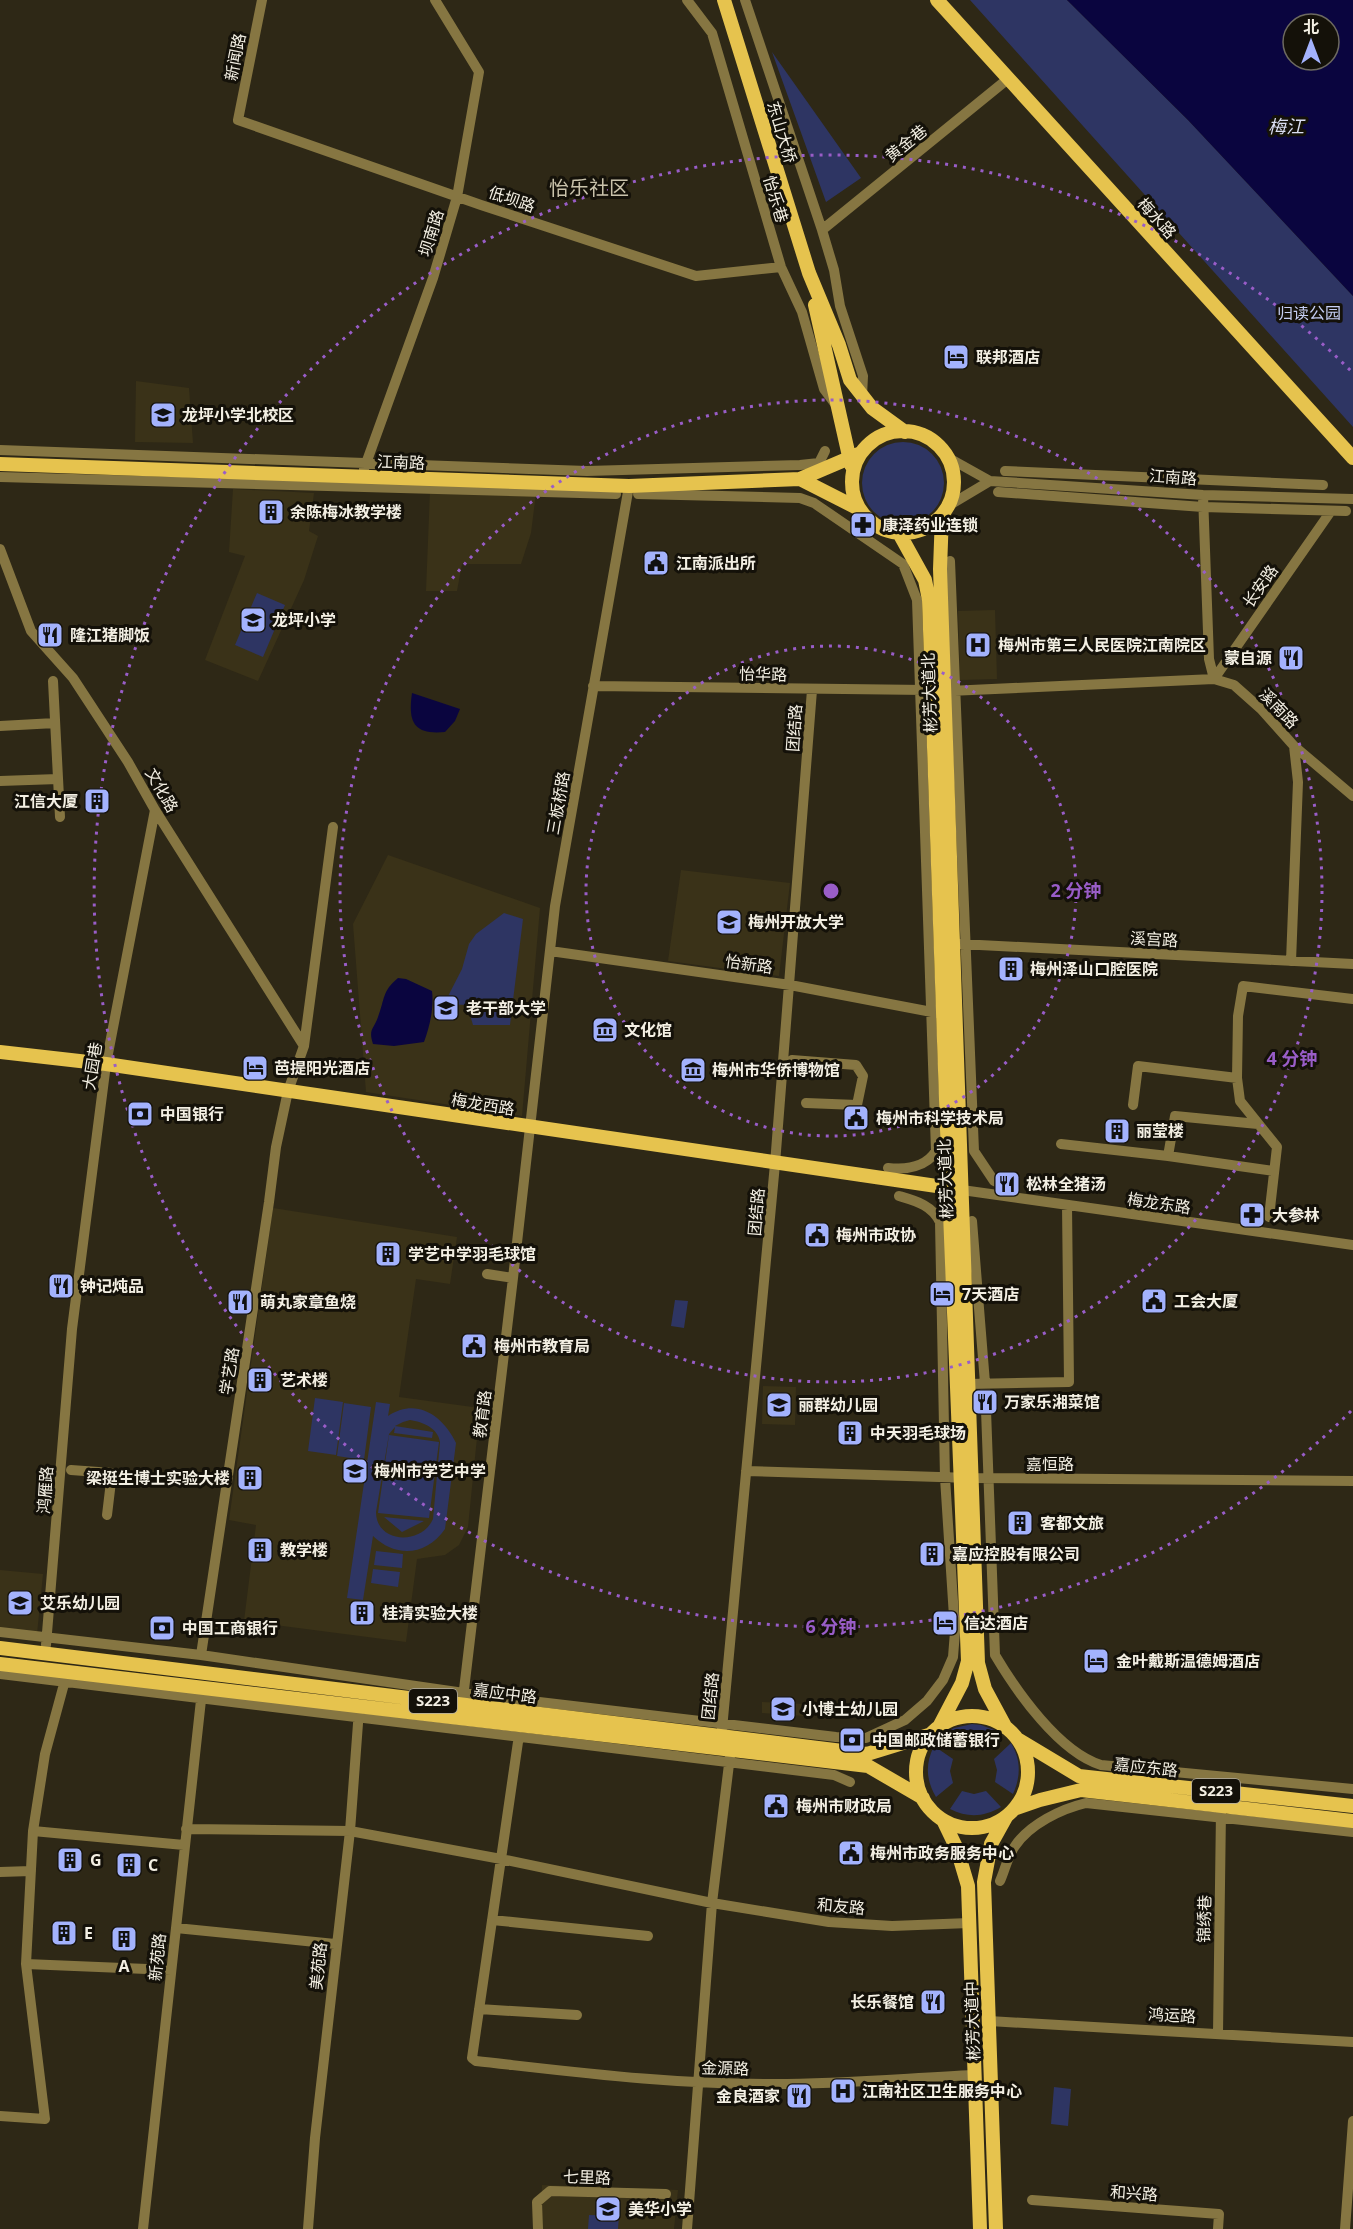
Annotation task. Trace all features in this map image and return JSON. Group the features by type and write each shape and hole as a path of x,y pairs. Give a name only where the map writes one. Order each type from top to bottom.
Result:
{"main road":[{"name":"东山大桥","path":"724,0 809,273"},
{"name":"梅水路","path":"937,0 1353,458"},
{"path":"809,273 839,345 850,380 872,408 905,432 925,437 941,449 947,458 951,467 953,487 945,511 927,527 909,533 889,532 872,523 859,509 852,491 854,460 838,408 809,273"},
{"path":"854,460 876,439 905,432"},
{"name":"江南路","path":"0,465 360,477 634,490 800,479 854,460"},
{"name":"江南路","path":"800,479 859,509"},
{"name":"彬芳大道北","path":"936,1730 962,1683 968,1661 966,1478 968,1384 955,1189 938,1013 938,690 940,569 945,511"},
{"name":"彬芳大道北","path":"899,533 925,580 938,690 959,944 955,1189 966,1478 978,1663 985,1689 1006,1728"},
{"name":"梅龙西路","path":"0,1052 106,1064 955,1189"},
{"name":"嘉应中路","path":"0,1648 722,1730 867,1754 936,1730"},
{"name":"嘉应中路","path":"0,1664 201,1693 868,1766 923,1798"},
{"name":"S223","path":"936,1730 958,1718 978,1717 998,1723 1017,1739"},
{"path":"923,1798 916,1769 921,1750 936,1730"},
{"path":"1010,1813 1025,1790 1028,1779 1026,1757 1017,1739"},
{"name":"嘉应东路","path":"1017,1739 1079,1776 1353,1806"},
{"name":"嘉应东路","path":"1010,1813 1051,1797 1081,1790 1221,1811 1353,1821"},
{"name":"S223","path":"923,1798 935,1814 943,1820 963,1827 974,1828 996,1823 1010,1813"},
{"name":"彬芳大道中","path":"996,2229 984,1882 991,1844 1010,1813"},
{"name":"彬芳大道中","path":"943,1820 957,1849 968,1886 980,2229"}],"street":[{"name":"新闻路","path":"238,120 262,0"},
{"name":"坝南路","path":"360,477 433,279 457,196 479,72 435,0"},
{"name":"怡乐巷","path":"687,0 712,33 781,267 802,312 824,389 838,408"},
{"path":"745,0 834,270 840,306 863,375 862,396"},
{"name":"黄金巷","path":"822,230 1009,78"},
{"name":"低坝路","path":"238,120 696,276 781,267"},
{"path":"0,450 611,471 800,465 819,463 825,451"},
{"name":"江南路","path":"947,458 990,481 1203,501 1353,499"},
{"path":"1005,471 1323,486"},
{"path":"0,477 616,494"},
{"path":"945,511 990,481"},
{"path":"634,490 800,498 814,503 903,564 917,600 938,690"},
{"name":"三板桥路","path":"529,1127 555,906 593,686 634,490"},
{"path":"998,492 1203,501 1346,511"},
{"path":"1203,501 1209,659 1214,679"},
{"name":"长安路","path":"1214,679 1331,511"},
{"name":"文化路","path":"0,549 31,631 73,678 128,762 155,810 304,1046"},
{"path":"938,690 950,561"},
{"name":"怡华路","path":"593,686 938,690 1214,679"},
{"name":"溪南路","path":"1214,679 1234,685 1261,709 1294,746 1298,782 1291,961"},
{"path":"53,681 60,817"},
{"name":"团结路","path":"722,1730 775,1164 812,690"},
{"path":"0,726 55,723"},
{"path":"1294,746 1353,795"},
{"path":"0,781 58,780"},
{"name":"大园巷","path":"72,1329 106,1064 155,810"},
{"name":"学艺路","path":"201,1655 270,1202 276,1147 288,1091 304,1046 333,826"},
{"path":"959,944 974,1151 994,1181 1001,1184"},
{"name":"溪宫路","path":"959,944 1353,964"},
{"name":"怡新路","path":"550,951 790,985 938,1013"},
{"path":"1269,1217 1277,1147 1240,1101 1237,1078 1238,1016 1244,987 1353,999"},
{"path":"888,1168 911,1168 930,1160 936,1151 938,1013"},
{"path":"792,1060 856,1065 863,1076 857,1105 806,1103"},
{"path":"1133,1105 1138,1066 1237,1078"},
{"path":"1168,1156 1175,1116 1258,1124"},
{"name":"教育路","path":"462,1699 529,1127"},
{"path":"1061,1144 1274,1171"},
{"name":"梅龙东路","path":"955,1189 1353,1245"},
{"path":"722,1730 866,1738 905,1720 927,1701 943,1680 953,1657 955,1632 945,1478 940,1222 935,1212 917,1201 899,1196"},
{"path":"968,1384 1070,1382 1067,1205"},
{"path":"972,1221 985,1383 996,1630 995,1655 1010,1680 1052,1731 1086,1760 1101,1765 1353,1789"},
{"path":"487,1274 513,1278"},
{"name":"鸿雁路","path":"45,1654 72,1329"},
{"path":"71,1470 112,1473 108,1515"},
{"name":"嘉恒路","path":"746,1471 945,1478 1353,1481"},
{"path":"0,1632 201,1655 462,1699"},
{"path":"0,1674 201,1693"},
{"path":"0,2116 45,2119 26,1964 33,1831 45,1754 64,1684"},
{"name":"新苑路","path":"143,2229 201,1693"},
{"path":"358,1711 834,1775 850,1782"},
{"name":"美苑路","path":"308,2229 335,1944 350,1831 358,1711"},
{"path":"518,1742 479,2009 577,2015"},
{"path":"687,2229 712,1903 730,1750"},
{"path":"1000,1881 1014,1847 1031,1829 1068,1807 1096,1802 1221,1811 1353,1832"},
{"name":"锦绣巷","path":"1218,2033 1221,1811"},
{"name":"和友路","path":"186,1829 350,1831 501,1859 712,1903 829,1922 892,1926 969,1923"},
{"path":"33,1831 184,1845"},
{"path":"0,1872 31,1870"},
{"path":"492,1920 648,1936"},
{"path":"176,1928 335,1944"},
{"path":"26,1964 171,1970"},
{"name":"金源路","path":"479,2009 472,2058 476,2061 638,2079 698,2083 775,2084 974,2074"},
{"name":"鸿运路","path":"989,2021 1353,2042"},
{"path":"1345,2229 1353,2121"},
{"name":"七里路","path":"538,2229 537,2202 550,2192 666,2194"},
{"name":"和兴路","path":"1032,2200 1218,2214 1218,2229"}],"shaded area":[{"name":"龙坪小学北校区","path":"136,381 189,388 193,443 135,442"},
{"name":"龙坪小学","path":"233,489 314,493 309,531 318,536 304,580 258,681 205,660 245,556 229,552"},
{"path":"430,491 536,493 531,533 521,564 462,564 457,591 426,591"},
{"name":"梅州市第三人民医院江南院区","path":"995,610 997,679 960,680 958,611"},
{"name":"老干部大学","path":"388,855 540,908 522,1116 366,1092 353,924"},
{"name":"梅州开放大学","path":"681,870 790,883 779,976 668,961"},
{"name":"梅州市学艺中学","path":"273,1208 457,1237 450,1284 416,1279 399,1397 480,1408 468,1527 459,1545 445,1555 417,1559 406,1642 244,1621 256,1525 229,1520"},
{"name":"丽群幼儿园","path":"763,1386 796,1387 795,1425 762,1424"},
{"name":"艾乐幼儿园","path":"0,1570 43,1574 37,1634 0,1631"},
{"name":"小博士幼儿园","path":"762,1702 805,1704 804,1716 762,1713"},
{"name":"美华小学","path":"542,2185 678,2190 674,2229 540,2229"}],"green space":[{"name":"归读公园","path":"970,0 1067,0 1188,120 1353,296 1353,427"},
{"path":"772,52 861,178 826,202"},
{"path":"903,442 919,445 932,454 941,467 944,483 941,499 932,512 919,521 903,524 887,521 874,512 865,499 862,483 865,467 874,454 887,445"},
{"path":"257,593 285,605 263,657 235,645"},
{"path":"504,913 523,919 510,1025 473,1025 467,1005 444,1004 462,969 469,944 476,934"},
{"path":"675,1300 688,1301 684,1328 671,1326"},
{"path":"315,1398 343,1402 336,1455 308,1451"},
{"path":"376,1402 390,1404 388,1416 409,1408 428,1412 444,1425 456,1443 445,1529 429,1545 410,1551 391,1548 373,1536 363,1600 347,1598","holes":["410,1420 433,1429 440,1442 433,1519 419,1534 400,1537 383,1530 376,1512 389,1434 395,1427 394,1433 432,1438 433,1432 395,1426"]},
{"path":"344,1403 371,1407 364,1460 337,1456"},
{"path":"389,1435 439,1442 429,1518 378,1513"},
{"path":"384,1517 424,1521 402,1532"},
{"path":"376,1551 403,1554 402,1568 374,1565"},
{"path":"373,1569 400,1572 398,1587 371,1583"},
{"path":"972,1724 997,1731 985,1750 973,1747 962,1750 946,1733 954,1728"},
{"path":"1011,1743 1019,1768 1013,1794 995,1782 997,1770 994,1759"},
{"path":"934,1746 953,1759 950,1771 953,1783 936,1797 928,1772 929,1759"},
{"path":"962,1791 974,1794 986,1791 1001,1807 976,1815 963,1814 950,1809"},
{"path":"1054,2087 1071,2089 1068,2126 1051,2124"},
{"path":"589,2215 619,2216 618,2229 588,2229"}],"water":[{"name":"梅江","path":"1067,0 1353,0 1353,296 1188,120"},
{"path":"412,693 460,709 455,721 445,732 419,729 412,719"},
{"path":"398,978 406,979 432,991 431,1016 424,1042 394,1046 373,1044 371,1032 389,987"}],"place":[{"name":"联邦酒店","path":"956,357"},
{"name":"龙坪小学北校区","path":"163,415"},
{"name":"余陈梅冰教学楼","path":"271,512"},
{"name":"康泽药业连锁","path":"863,525"},
{"name":"江南派出所","path":"656,563"},
{"name":"龙坪小学","path":"253,620"},
{"name":"隆江猪脚饭","path":"50,635"},
{"name":"梅州市第三人民医院江南院区","path":"978,645"},
{"name":"蒙自源","path":"1291,658"},
{"name":"江信大厦","path":"97,801"},
{"name":"梅州开放大学","path":"729,922"},
{"name":"梅州泽山口腔医院","path":"1011,969"},
{"name":"老干部大学","path":"446,1008"},
{"name":"文化馆","path":"605,1030"},
{"name":"芭提阳光酒店","path":"255,1068"},
{"name":"梅州市华侨博物馆","path":"693,1070"},
{"name":"中国银行","path":"140,1114"},
{"name":"梅州市科学技术局","path":"856,1118"},
{"name":"丽莹楼","path":"1117,1131"},
{"name":"松林全猪汤","path":"1007,1184"},
{"name":"大参林","path":"1252,1215"},
{"name":"梅州市政协","path":"817,1235"},
{"name":"学艺中学羽毛球馆","path":"388,1254"},
{"name":"钟记炖品","path":"61,1286"},
{"name":"7天酒店","path":"942,1294"},
{"name":"工会大厦","path":"1154,1301"},
{"name":"萌丸家章鱼烧","path":"240,1302"},
{"name":"梅州市教育局","path":"474,1346"},
{"name":"艺术楼","path":"260,1380"},
{"name":"万家乐湘菜馆","path":"985,1402"},
{"name":"丽群幼儿园","path":"779,1405"},
{"name":"中天羽毛球场","path":"850,1433"},
{"name":"梅州市学艺中学","path":"355,1471"},
{"name":"梁挺生博士实验大楼","path":"250,1478"},
{"name":"客都文旅","path":"1020,1523"},
{"name":"教学楼","path":"260,1550"},
{"name":"嘉应控股有限公司","path":"932,1554"},
{"name":"艾乐幼儿园","path":"20,1603"},
{"name":"桂清实验大楼","path":"362,1613"},
{"name":"信达酒店","path":"945,1623"},
{"name":"中国工商银行","path":"162,1628"},
{"name":"金叶戴斯温德姆酒店","path":"1096,1661"},
{"name":"小博士幼儿园","path":"783,1709"},
{"name":"中国邮政储蓄银行","path":"852,1740"},
{"name":"梅州市财政局","path":"776,1806"},
{"name":"梅州市政务服务中心","path":"851,1853"},
{"name":"G","path":"70,1860"},
{"name":"C","path":"129,1865"},
{"name":"E","path":"64,1933"},
{"name":"A","path":"124,1939"},
{"name":"长乐餐馆","path":"933,2002"},
{"name":"江南社区卫生服务中心","path":"843,2091"},
{"name":"金良酒家","path":"799,2096"},
{"name":"美华小学","path":"608,2209"}],"district":[{"name":"怡乐社区","path":"589,188"}]}
